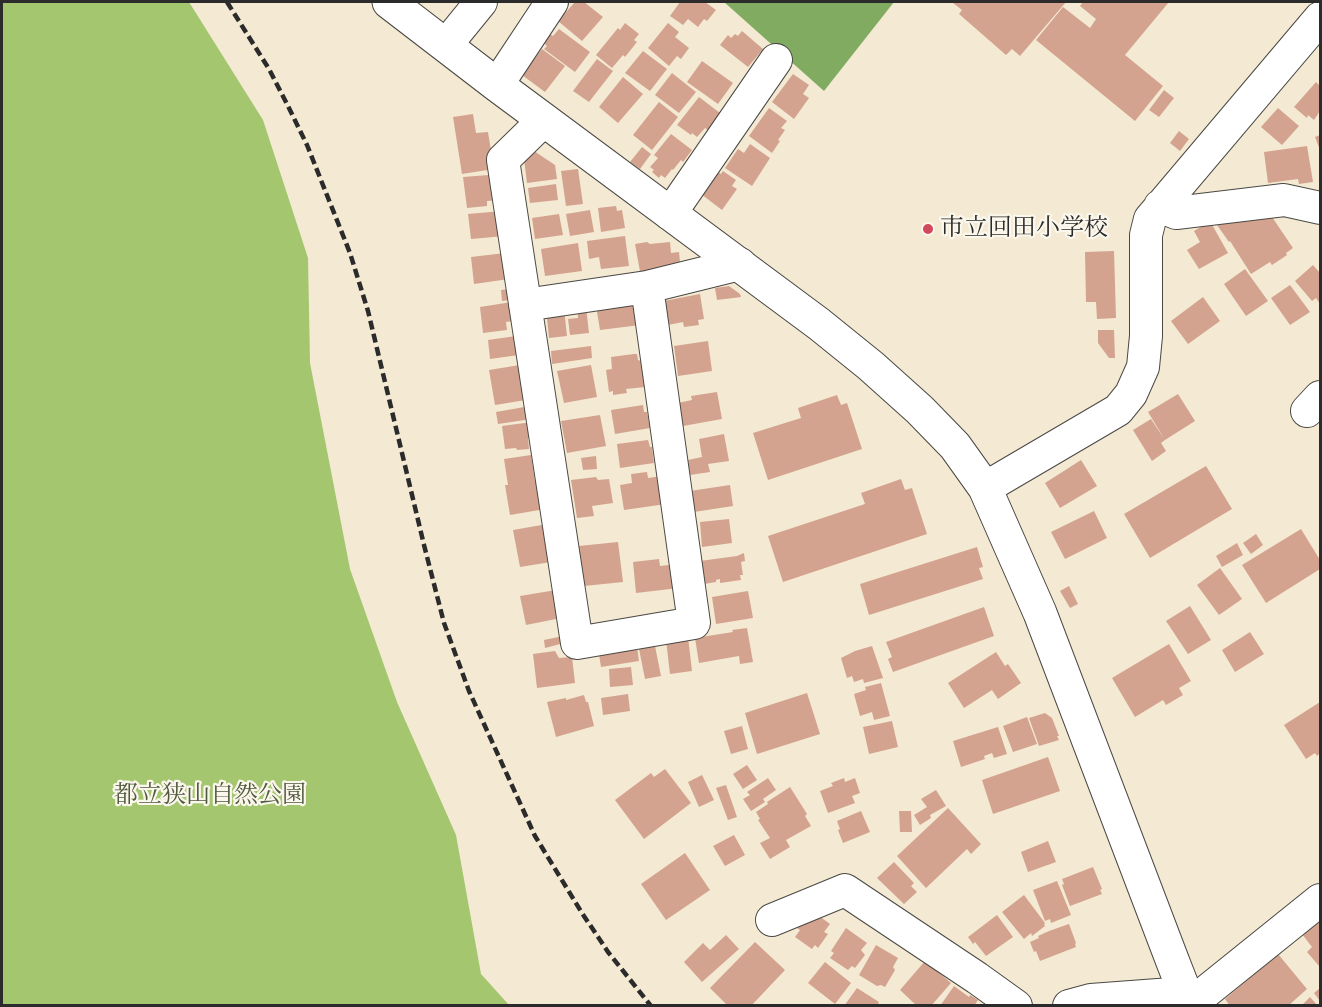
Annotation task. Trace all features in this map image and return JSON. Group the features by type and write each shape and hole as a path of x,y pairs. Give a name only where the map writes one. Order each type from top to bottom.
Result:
{"street":[{"path":"389,2 414,12 446,45 497,85 819,324 871,366 955,446 985,489 1040,613 1190,1000"},
{"path":"446,45 481,2"},
{"path":"497,85 552,2"},
{"path":"985,489 1118,410 1131,394 1143,367 1146,336 1146,235 1150,219 1320,18"},
{"path":"670,214 776,60"},
{"path":"544,120 503,160 577,644 694,623 646,287"},
{"path":"1160,206 1176,213 1284,200 1320,208"},
{"path":"525,305 646,287 740,264"},
{"path":"772,920 845,890 1016,1005"},
{"path":"1069,1005 1091,1000 1190,1000 1320,900"}],"green space":[{"name":"都立狭山自然公園","path":"2,2 189,2 263,120 308,258 310,363 350,569 397,702 456,835 481,974 509,1005 2,1005"},
{"path":"724,2 894,2 824,91"}],"building":[{"path":"575,2 584,2 603,17 582,41 558,21"},
{"path":"680,2 705,2 716,10 707,21 704,19 698,27 688,19 683,25 670,16"},
{"path":"1066,2 1020,56 1012,49 1006,55 959,14 962,10 953,3"},
{"path":"1083,2 1169,2 1125,55 1163,86 1135,121 1036,40 1063,7 1090,28 1096,19 1080,6"},
{"path":"625,23 639,34 634,40 637,42 612,68 596,55 618,28 620,30"},
{"path":"668,23 679,32 675,37 689,48 681,59 677,56 669,66 648,48"},
{"path":"559,29 590,52 575,72 544,49 547,46 544,43 550,34 553,36"},
{"path":"742,31 763,49 748,67 720,45 728,35 731,38 735,34 738,36"},
{"path":"542,49 565,66 545,92 522,75"},
{"path":"643,51 667,69 650,91 625,73"},
{"path":"597,59 613,71 589,102 573,91"},
{"path":"702,61 733,83 718,104 687,82"},
{"path":"672,73 696,92 679,113 655,95"},
{"path":"793,74 809,85 803,94 809,98 794,119 772,102"},
{"path":"623,77 643,94 618,123 599,107"},
{"path":"1316,82 1320,86 1320,111 1314,120 1308,115 1307,118 1294,107"},
{"path":"1164,90 1174,98 1159,117 1149,110"},
{"path":"699,97 720,113 709,131 705,128 697,137 677,125"},
{"path":"659,102 678,117 652,150 633,135"},
{"path":"769,108 787,121 781,128 785,130 772,153 749,136"},
{"path":"1278,108 1299,126 1282,145 1261,127"},
{"path":"473,114 476,133 488,132 494,169 462,174 453,117"},
{"path":"1179,131 1189,139 1180,151 1170,143"},
{"path":"671,134 692,150 683,162 681,160 665,178 661,175 659,178 650,167 658,158 654,155"},
{"path":"1320,135 1320,150 1315,137"},
{"path":"750,144 770,158 752,186 725,168 738,149 744,153"},
{"path":"1307,146 1313,182 1299,184 1298,179 1268,183 1264,152"},
{"path":"642,147 651,154 640,169 630,162"},
{"path":"523,151 534,151 555,165 557,179 527,183"},
{"path":"578,169 583,204 566,206 561,171"},
{"path":"723,171 736,180 732,186 737,189 722,210 701,194 718,172 721,174"},
{"path":"501,174 504,200 487,201 487,206 467,208 463,177"},
{"path":"556,184 558,200 530,203 528,188"},
{"path":"616,206 617,211 622,210 625,228 601,232 598,208"},
{"path":"590,210 594,232 570,236 566,214"},
{"path":"502,211 505,236 471,239 468,214"},
{"path":"559,214 563,235 535,239 532,218"},
{"path":"1270,214 1293,248 1272,265 1270,262 1251,274 1217,225 1228,218"},
{"path":"1210,221 1228,253 1199,269 1187,250 1200,242 1194,231"},
{"path":"625,236 629,266 601,269 599,257 589,259 587,241"},
{"path":"647,242 650,244 670,242 671,253 679,252 681,272 641,277 635,244"},
{"path":"578,243 582,271 545,276 541,249"},
{"path":"1114,251 1116,318 1097,319 1096,302 1086,302 1085,252"},
{"path":"505,253 509,279 474,284 471,257"},
{"path":"1313,265 1320,273 1320,304 1316,298 1312,301 1295,281"},
{"path":"1245,269 1268,301 1246,316 1224,284"},
{"path":"1290,285 1310,312 1290,325 1271,298"},
{"path":"729,286 741,297 717,300 715,288"},
{"path":"516,288 518,299 502,301 501,290"},
{"path":"700,294 704,319 698,320 699,325 684,327 683,322 668,325 664,301"},
{"path":"1203,297 1220,321 1188,344 1171,321"},
{"path":"518,301 520,320 506,322 507,330 483,333 480,307"},
{"path":"637,304 640,325 600,330 596,306"},
{"path":"577,307 586,307 589,333 570,335 568,319 578,318"},
{"path":"564,308 567,336 549,338 547,318 553,317 552,310"},
{"path":"1098,330 1114,330 1115,358 1109,358 1098,343"},
{"path":"523,335 526,354 490,359 488,340"},
{"path":"708,341 712,371 678,376 674,346"},
{"path":"591,346 592,358 552,364 551,351"},
{"path":"637,354 638,360 641,361 645,387 626,389 627,393 613,395 613,391 609,392 606,370 612,369 611,357"},
{"path":"526,364 532,399 495,405 489,370"},
{"path":"591,365 597,397 564,403 557,371"},
{"path":"717,392 722,419 683,426 678,403 692,400 691,396"},
{"path":"1178,394 1195,421 1165,440 1148,412"},
{"path":"837,395 841,405 847,403 862,449 768,480 753,433 801,418 798,408"},
{"path":"643,405 650,428 615,434 611,410"},
{"path":"530,406 532,419 498,424 496,412"},
{"path":"600,415 606,446 567,453 561,421"},
{"path":"1151,419 1165,440 1161,443 1166,451 1152,461 1133,430"},
{"path":"532,422 533,437 528,438 529,449 505,449 502,426"},
{"path":"724,434 729,461 708,464 710,472 690,475 688,460 702,457 699,439"},
{"path":"648,440 652,447 654,463 620,468 617,444"},
{"path":"531,455 535,481 547,479 551,508 510,515 504,459"},
{"path":"596,456 597,469 583,470 581,458"},
{"path":"1081,460 1097,486 1060,508 1045,483"},
{"path":"1206,466 1232,509 1150,558 1124,514"},
{"path":"647,472 648,478 662,476 666,504 624,510 620,485 632,483 631,474"},
{"path":"596,477 598,480 609,479 613,503 592,506 594,516 577,518 571,480"},
{"path":"901,479 905,490 912,488 927,534 783,582 768,536 865,504 861,493"},
{"path":"730,485 733,506 694,512 690,491"},
{"path":"1094,511 1107,538 1065,559 1051,532"},
{"path":"729,519 732,543 702,547 700,522"},
{"path":"553,523 557,561 520,567 513,530"},
{"path":"1301,529 1320,560 1320,569 1266,603 1242,565"},
{"path":"1256,534 1263,545 1251,554 1243,543"},
{"path":"618,542 623,582 584,586 579,546"},
{"path":"1237,543 1243,555 1222,567 1216,556"},
{"path":"977,547 983,567 979,568 983,579 869,615 860,584"},
{"path":"744,553 745,561 741,562 743,575 740,575 741,580 720,583 720,579 704,584 700,561"},
{"path":"659,559 660,566 677,564 679,588 636,593 633,562"},
{"path":"1220,568 1242,599 1219,615 1197,585"},
{"path":"1069,586 1078,604 1070,608 1060,591"},
{"path":"556,590 561,618 526,625 520,596"},
{"path":"748,591 753,618 716,624 712,597"},
{"path":"1190,606 1211,640 1188,654 1166,621"},
{"path":"984,607 994,636 893,672 888,659 892,657 886,642"},
{"path":"747,628 753,662 740,664 739,656 699,663 695,638"},
{"path":"1250,632 1264,654 1235,672 1222,650"},
{"path":"563,636 564,643 545,648 544,640"},
{"path":"688,637 692,671 670,674 666,640"},
{"path":"636,640 639,661 601,667 598,648"},
{"path":"1169,644 1191,681 1179,688 1183,695 1166,705 1163,700 1135,717 1112,678"},
{"path":"655,646 661,676 645,679 639,649"},
{"path":"872,646 883,678 864,683 863,679 854,682 852,676 847,678 841,658"},
{"path":"555,651 559,658 572,657 575,683 537,688 533,654"},
{"path":"996,652 1005,666 1008,664 1021,683 998,699 992,690 964,708 948,683"},
{"path":"631,667 633,685 610,687 609,669"},
{"path":"881,683 890,716 874,720 872,712 860,716 854,694 866,690 865,687"},
{"path":"807,693 820,734 757,754 745,713"},
{"path":"628,694 630,711 603,715 601,698"},
{"path":"584,695 594,726 556,737 547,702"},
{"path":"1320,702 1320,753 1317,756 1315,753 1306,759 1284,725"},
{"path":"1045,713 1052,718 1059,740 1039,746 1029,718"},
{"path":"1027,717 1037,744 1013,752 1003,726"},
{"path":"892,721 898,747 869,754 863,727"},
{"path":"742,726 748,749 731,754 724,731"},
{"path":"998,727 1007,754 994,758 992,753 984,756 985,759 961,767 953,741"},
{"path":"1048,757 1060,791 993,814 982,780"},
{"path":"747,765 757,780 743,789 733,774"},
{"path":"665,769 691,803 644,839 615,800 651,773 654,777"},
{"path":"702,775 714,800 699,807 688,782"},
{"path":"768,778 776,790 763,799 765,802 751,811 743,799 750,795 747,792"},
{"path":"844,778 845,782 855,778 860,793 852,796 855,803 828,813 820,791"},
{"path":"726,785 737,817 728,820 716,788"},
{"path":"790,787 807,814 805,816 811,826 786,840 790,847 770,859 760,843 770,838 758,820 760,819 756,812"},
{"path":"936,790 946,806 930,815 931,818 920,825 914,815 927,807 921,799"},
{"path":"948,808 981,844 971,854 967,849 926,888 897,856"},
{"path":"861,811 870,832 843,843 837,821"},
{"path":"899,811 911,811 912,832 900,832"},
{"path":"734,835 745,855 725,866 713,846"},
{"path":"1048,841 1056,862 1028,872 1021,852"},
{"path":"685,853 710,890 666,920 641,884"},
{"path":"894,862 914,883 911,886 917,892 904,904 877,878"},
{"path":"1093,867 1102,894 1070,906 1062,879"},
{"path":"1057,881 1071,915 1051,923 1050,919 1045,921 1033,890"},
{"path":"1024,895 1045,926 1024,939 1002,912"},
{"path":"811,910 830,924 824,932 828,934 818,948 815,945 812,949 795,937 800,930 797,928"},
{"path":"997,915 1013,937 986,956 968,937"},
{"path":"1320,919 1319,966 1307,952 1312,947 1302,934"},
{"path":"1069,924 1076,947 1040,961 1030,942 1039,938 1038,936"},
{"path":"846,928 867,943 861,950 865,955 855,968 852,966 848,970 830,958 834,953 831,951"},
{"path":"726,935 739,949 702,982 684,962 703,943 710,950"},
{"path":"755,942 785,970 751,1006 728,1006 710,988"},
{"path":"876,945 898,958 893,967 895,970 885,987 877,986 859,975"},
{"path":"1278,954 1307,989 1288,1006 1230,1006 1225,999"},
{"path":"925,961 951,983 931,1006 917,1006 900,990"},
{"path":"825,962 851,983 835,1004 808,983"},
{"path":"954,986 969,997 970,995 978,1000 974,1006 940,1006"},
{"path":"857,988 879,1002 877,1006 844,1006"},
{"path":"1320,988 1320,1001 1314,993"},
{"path":"1310,997 1318,1006 1301,1006"}],"railway":[{"path":"227,2 269,69 288,106 307,145 350,253 368,311 444,623 469,691 535,836 608,952 651,1006"}],"place":[{"name":"市立回田小学校","path":"928,229"}]}
